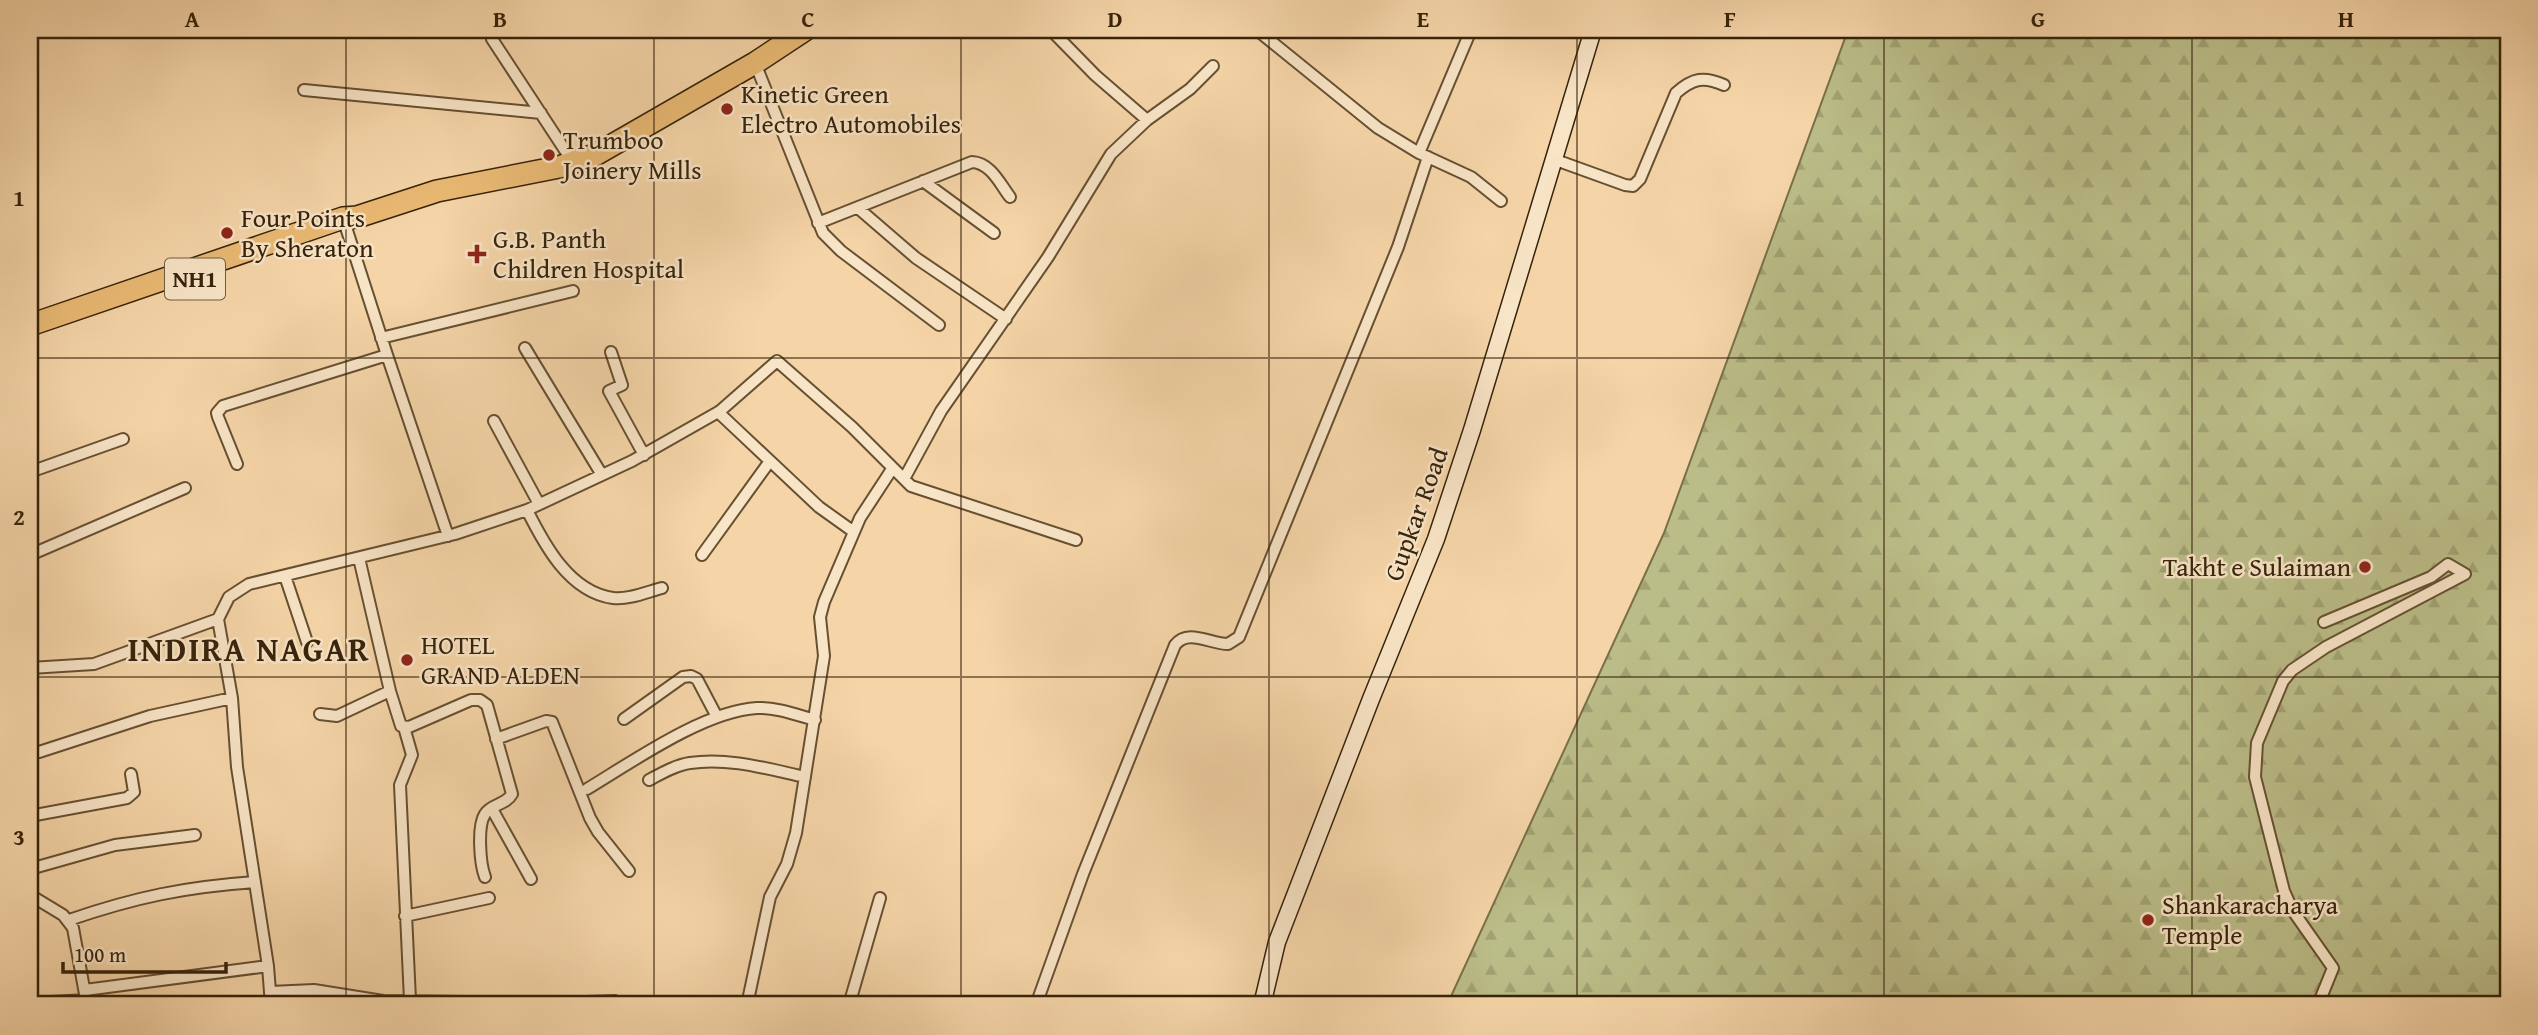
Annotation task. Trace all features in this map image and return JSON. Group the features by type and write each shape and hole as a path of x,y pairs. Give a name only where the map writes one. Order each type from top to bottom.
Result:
{"highway":[{"name":"NH1","path":"30,325 437,191 574,164 617,144 755,63 805,30"},
{"name":"NH1","path":"30,335 349,220"}],"main road":[{"name":"Gupkar Road","path":"1262,1005 1277,942 1436,539 1472,430 1593,30"}],"street":[{"path":"1051,30 1095,75 1147,120"},
{"path":"1257,30 1378,128 1424,155 1471,177 1501,201"},
{"path":"1036,1005 1083,874 1175,645 1186,636 1228,644 1239,637 1398,247 1424,155 1471,30"},
{"path":"492,39 574,164"},
{"path":"755,63 823,233 841,251 939,325"},
{"path":"904,480 941,411 1048,257 1111,154 1147,120 1190,89 1213,66"},
{"path":"1553,159 1633,186 1640,179 1676,93 1696,79 1712,80 1724,85"},
{"path":"304,90 541,114"},
{"path":"818,223 972,162 979,162 992,172 1010,197"},
{"path":"923,181 994,233"},
{"path":"858,208 916,258 1006,319"},
{"path":"349,220 381,338 448,536"},
{"path":"381,338 573,291"},
{"path":"525,348 602,475"},
{"path":"611,352 622,385 609,391 644,455"},
{"path":"237,464 218,418 217,413 223,406 387,355"},
{"path":"271,1005 268,966 237,767 232,698 218,620 229,597 238,590 249,584 448,536 527,510 644,455 718,412 777,361 852,428 904,480 920,491 1076,540"},
{"path":"718,412 819,507 855,532"},
{"path":"494,421 539,504"},
{"path":"30,472 123,439"},
{"path":"702,555 770,461"},
{"path":"747,1005 770,897 792,850 824,656 820,617 868,505 892,469"},
{"path":"30,555 186,488"},
{"path":"527,510 543,541 563,569 592,590 613,598 623,598 662,588"},
{"path":"359,558 390,691 412,755 400,785 410,1000"},
{"path":"2318,1005 2333,968 2293,911 2284,891 2255,778 2257,743 2283,681 2292,670 2326,647 2465,575 2448,564 2431,577 2324,622"},
{"path":"285,576 307,642"},
{"path":"30,668 94,664 218,620"},
{"path":"624,719 682,677 691,676 698,679 717,717"},
{"path":"320,713 337,716 390,691"},
{"path":"30,753 150,716 232,698"},
{"path":"404,727 476,699 484,701 512,794 505,803 485,814 481,863 485,877"},
{"path":"587,789 671,740 734,711 759,708 815,720"},
{"path":"496,738 546,721 552,722 590,818 629,871"},
{"path":"649,780 689,763 713,761 805,777"},
{"path":"30,816 127,798 134,792 131,774"},
{"path":"492,809 531,879"},
{"path":"30,869 115,845 194,835"},
{"path":"69,920 121,902 160,893 197,886 255,882"},
{"path":"30,895 69,920 86,999"},
{"path":"405,916 489,898"},
{"path":"849,1005 880,898"},
{"path":"32,1003 86,999 268,966"},
{"path":"270,992 326,991 383,1003 410,1000 557,1003 615,1001"}],"green space":[{"path":"1848,30 2508,30 2508,1005 1447,1005 1664,533"}],"place":[{"name":"Kinetic Green Electro Automobiles","path":"727,109"},
{"name":"Trumboo Joinery Mills","path":"549,155"},
{"name":"Four Points By Sheraton","path":"227,233"},
{"name":"G.B. Panth Children Hospital","path":"477,254"},
{"name":"Takht e Sulaiman","path":"2365,567"},
{"name":"HOTEL GRAND ALDEN","path":"407,660"},
{"name":"Shankaracharya Temple","path":"2148,920"}],"district":[{"name":"INDIRA NAGAR","path":"249,649"}]}
